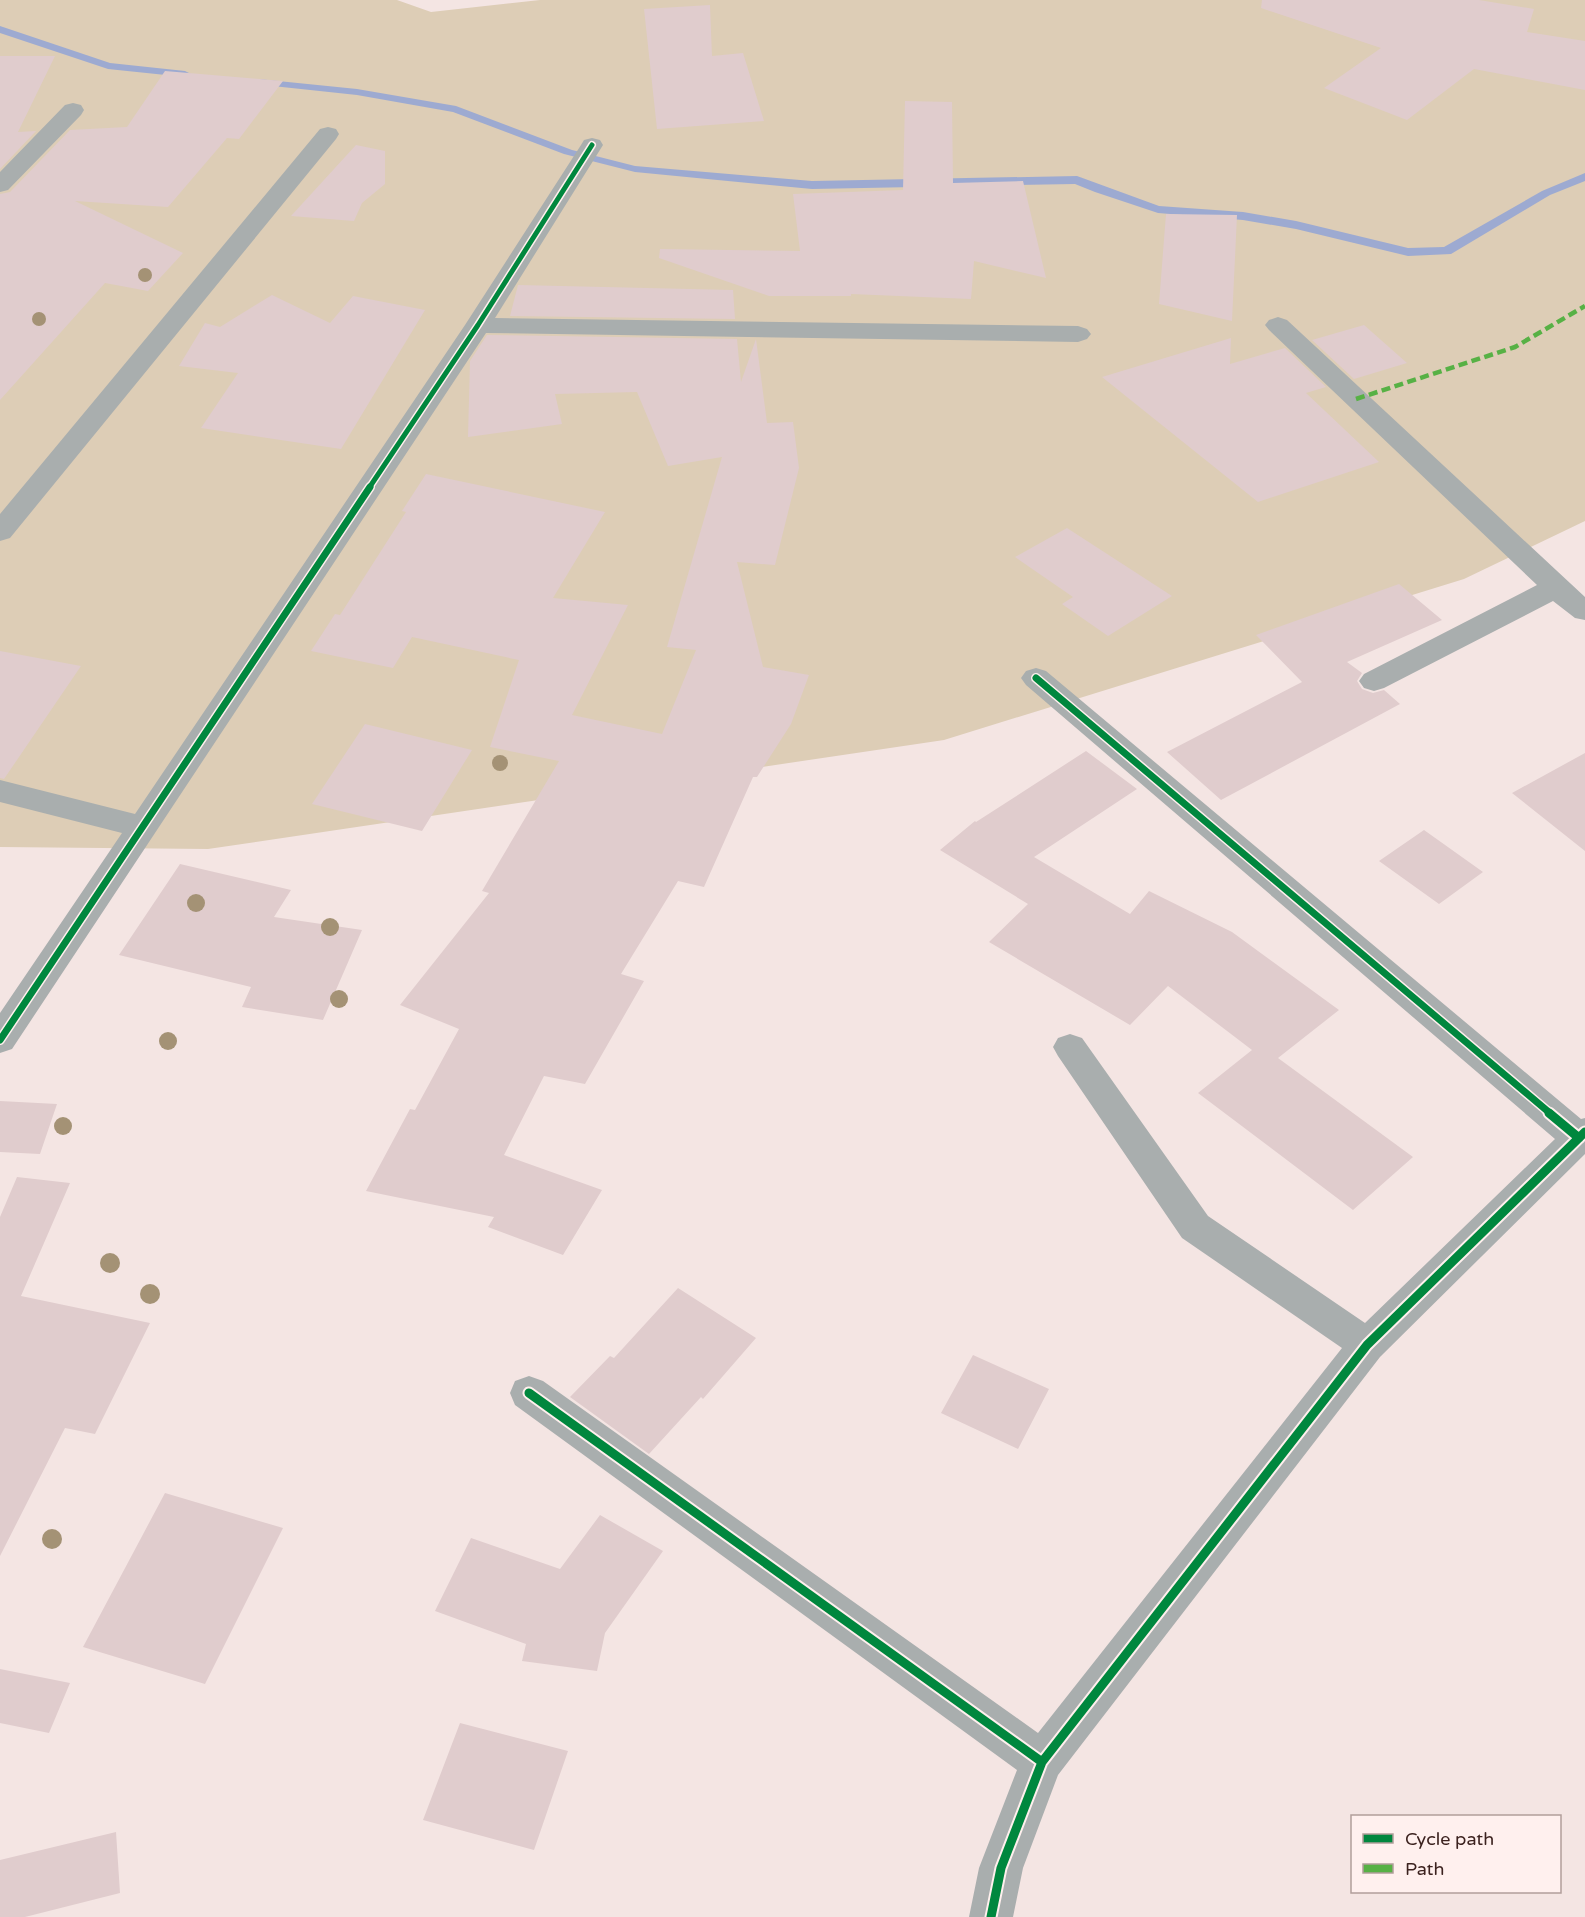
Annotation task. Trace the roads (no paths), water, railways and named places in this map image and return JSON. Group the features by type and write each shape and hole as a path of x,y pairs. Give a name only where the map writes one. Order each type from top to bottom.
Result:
{"street":[{"path":"0,185 73,110"},
{"path":"0,532 328,134"},
{"path":"0,1040 478,325 592,145"},
{"path":"478,325 1078,334"},
{"path":"1278,325 1573,596 1374,681"},
{"path":"991,1917 1001,1868 1042,1762 1367,1344 1582,1135 1036,678"},
{"path":"0,791 142,827"},
{"path":"1070,1047 1195,1227 1367,1344"},
{"path":"529,1393 1042,1762"}],"waterway":[{"path":"0,29 108,66 185,74"},
{"path":"258,82 357,92 456,109 568,152 635,169 812,185 1077,180 1099,190 1158,209 1243,216 1296,225 1408,252 1447,251 1546,193 1585,177"}]}
